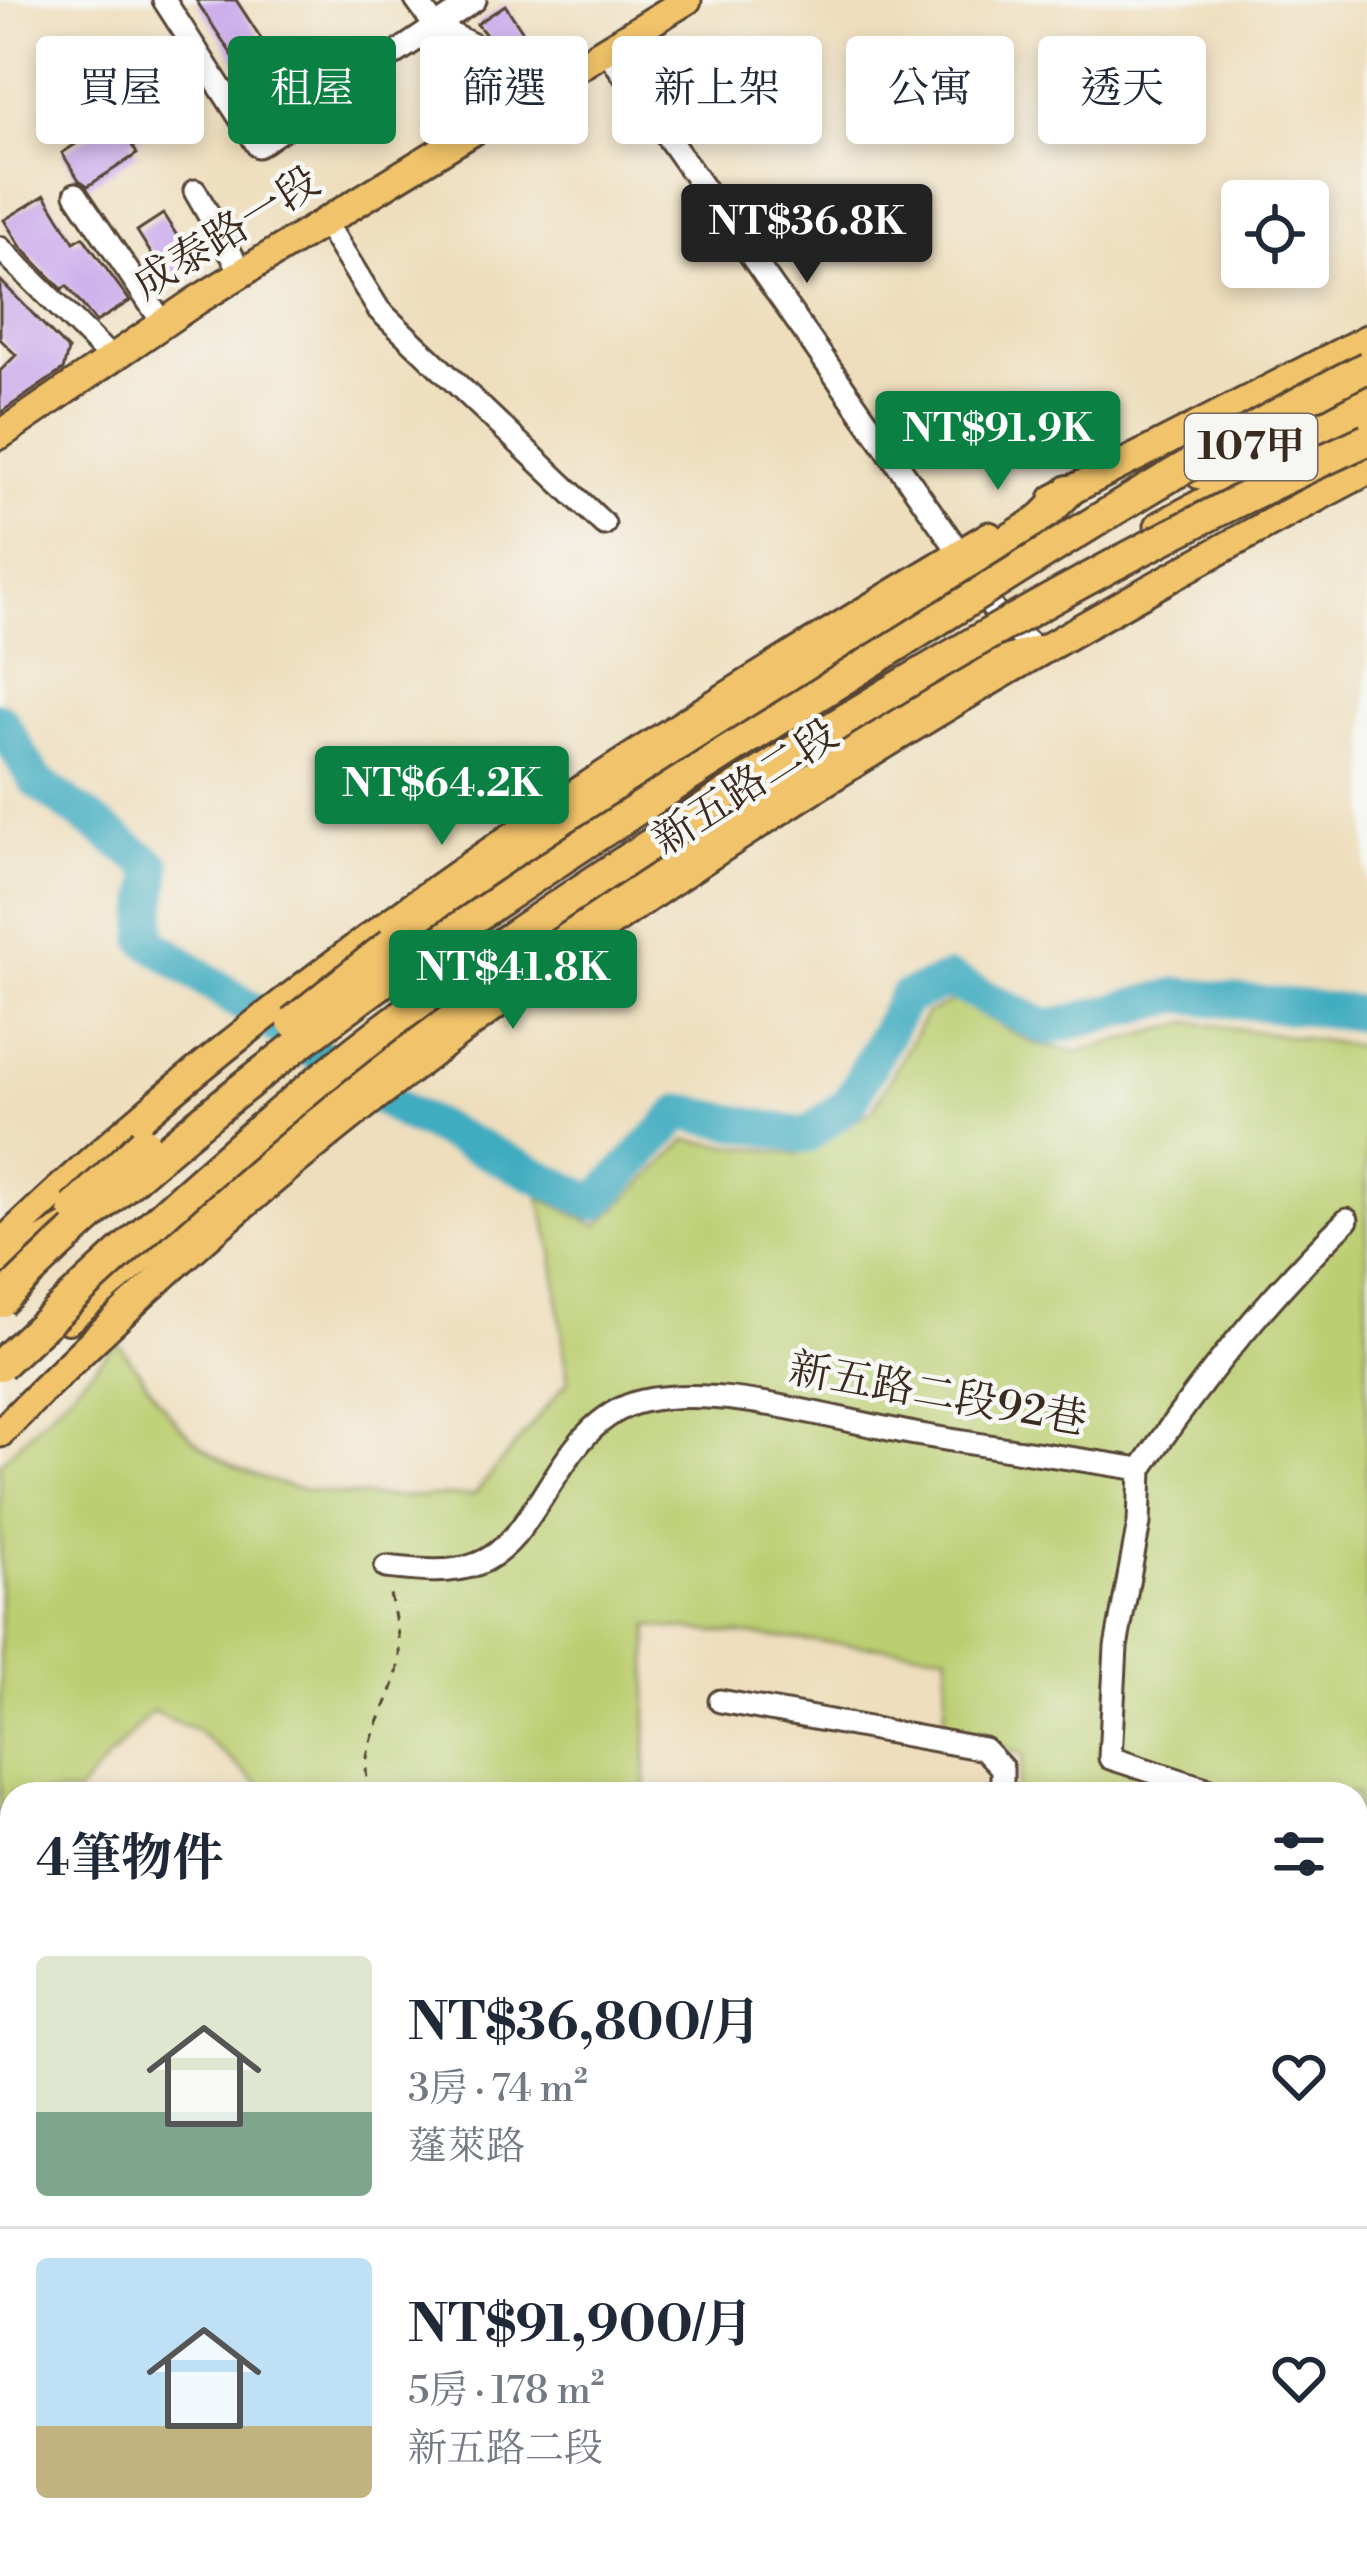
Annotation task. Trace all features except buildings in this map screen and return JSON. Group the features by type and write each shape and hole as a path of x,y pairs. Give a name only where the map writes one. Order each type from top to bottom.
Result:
{"highway":[{"path":"0,1302 193,1125 310,1032 491,906 1129,498 1367,367"},
{"path":"0,1365 305,1092 513,935 942,658 1260,488 1367,440"},
{"path":"0,1280 178,1112 392,943 609,792 963,559 1039,521 1069,491"},
{"path":"0,1376 407,1041 533,947 959,678 1038,651"}],"main road":[{"name":"成泰路一段","path":"588,62 676,3"},
{"name":"成泰路一段","path":"0,435 110,357 453,144"},
{"name":"107甲","path":"1069,491 1367,339"},
{"name":"新五路二段","path":"0,1316 274,1076 495,912 991,606 1367,389"},
{"name":"新五路二段","path":"1144,520 1367,416"},
{"name":"新五路二段","path":"0,1432 216,1228 491,1009 629,914 1038,651 1367,471"},
{"name":"新五路二段","path":"0,1245 142,1116 273,1011 506,840 706,706 963,559"},
{"name":"新五路二段","path":"0,1350 167,1196 335,1056 603,864 991,606"},
{"path":"0,1265 153,1179"}],"street":[{"path":"164,0 258,146 475,0"},
{"path":"416,0 435,26 455,36"},
{"path":"435,26 436,36"},
{"path":"607,51 963,559 991,606 1038,651"},
{"path":"195,191 242,273"},
{"path":"76,194 163,323"},
{"path":"325,222 379,310 604,524"},
{"path":"0,248 110,357"},
{"path":"1185,1782 1110,1758 1116,1647 1139,1523 1142,1469 1207,1371 1269,1297 1347,1220"},
{"name":"新五路二段92巷","path":"386,1567 429,1571 478,1564 506,1544 571,1453 605,1416 671,1397 748,1403 1142,1469"},
{"path":"720,1701 984,1749 1002,1768 1002,1782"}],"path":[{"path":"367,1782 372,1736 394,1696 400,1655 386,1567"}],"green space":[{"path":"955,1000 1032,1043 1078,1052 1190,1022 1367,1047 1367,1782 1018,1782 1024,1755 944,1727 948,1653 649,1626 645,1782 256,1782 198,1731 152,1711 87,1782 0,1782 0,1463 118,1343 188,1434 229,1464 262,1478 330,1494 474,1495 568,1381 552,1246 539,1197 598,1226 687,1140 797,1154 873,1110 926,1014"}],"waterway":[{"path":"0,720 35,780 154,867 147,940 402,1111 595,1203 681,1112 806,1136 850,1102 905,998 950,980 1047,1028 1179,995 1367,1014"}]}
